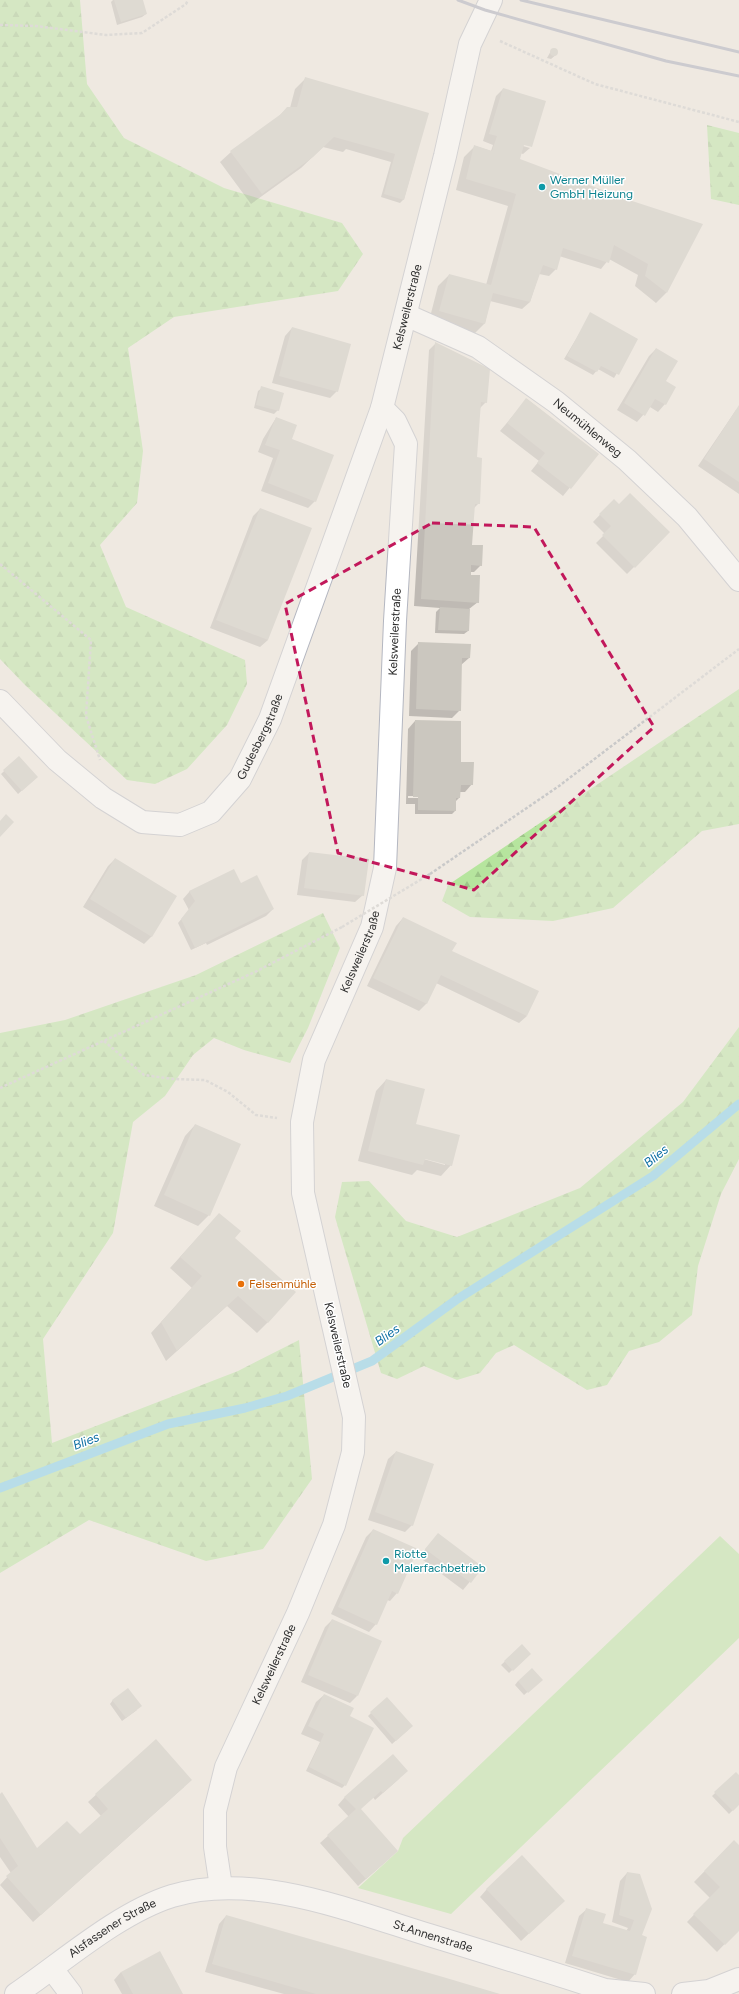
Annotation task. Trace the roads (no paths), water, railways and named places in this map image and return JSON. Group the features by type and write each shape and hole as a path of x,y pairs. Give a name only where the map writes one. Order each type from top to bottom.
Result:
{"street":[{"name":"Kelsweilerstraße","path":"221,1887 215,1847 215,1812 226,1767 298,1613 334,1525 353,1452 354,1417 336,1330 303,1193 302,1122 314,1060 372,927 385,868 395,621 406,444 395,420 382,408 445,156 470,44 491,0"},
{"name":"Neumühlenweg","path":"406,315 478,347 556,402 627,460 687,517 739,580"},
{"name":"Gudesbergstraße","path":"0,702 58,760 103,798 142,822 180,826 211,812 240,779 270,719 382,408"},
{"name":"Alsfassener Straße","path":"16,1994 131,1915 172,1896 221,1887"},
{"name":"St.Annenstraße","path":"221,1887 266,1890 338,1907 606,1990 644,1994"},
{"path":"52,1969 71,1994"},
{"path":"683,1994 709,1991 739,1979"}],"waterway":[{"name":"Blies","path":"0,1488 168,1424 245,1408 287,1396 372,1361 456,1300 653,1176 739,1104"}],"railway":[{"path":"458,0 485,10 666,61 739,76"},
{"path":"521,0 739,52"}],"place":[{"name":"Werner Müller GmbH Heizung","path":"542,187"},
{"name":"Felsenmühle","path":"241,1284"},
{"name":"Riotte Malerfachbetrieb","path":"386,1561"}]}
